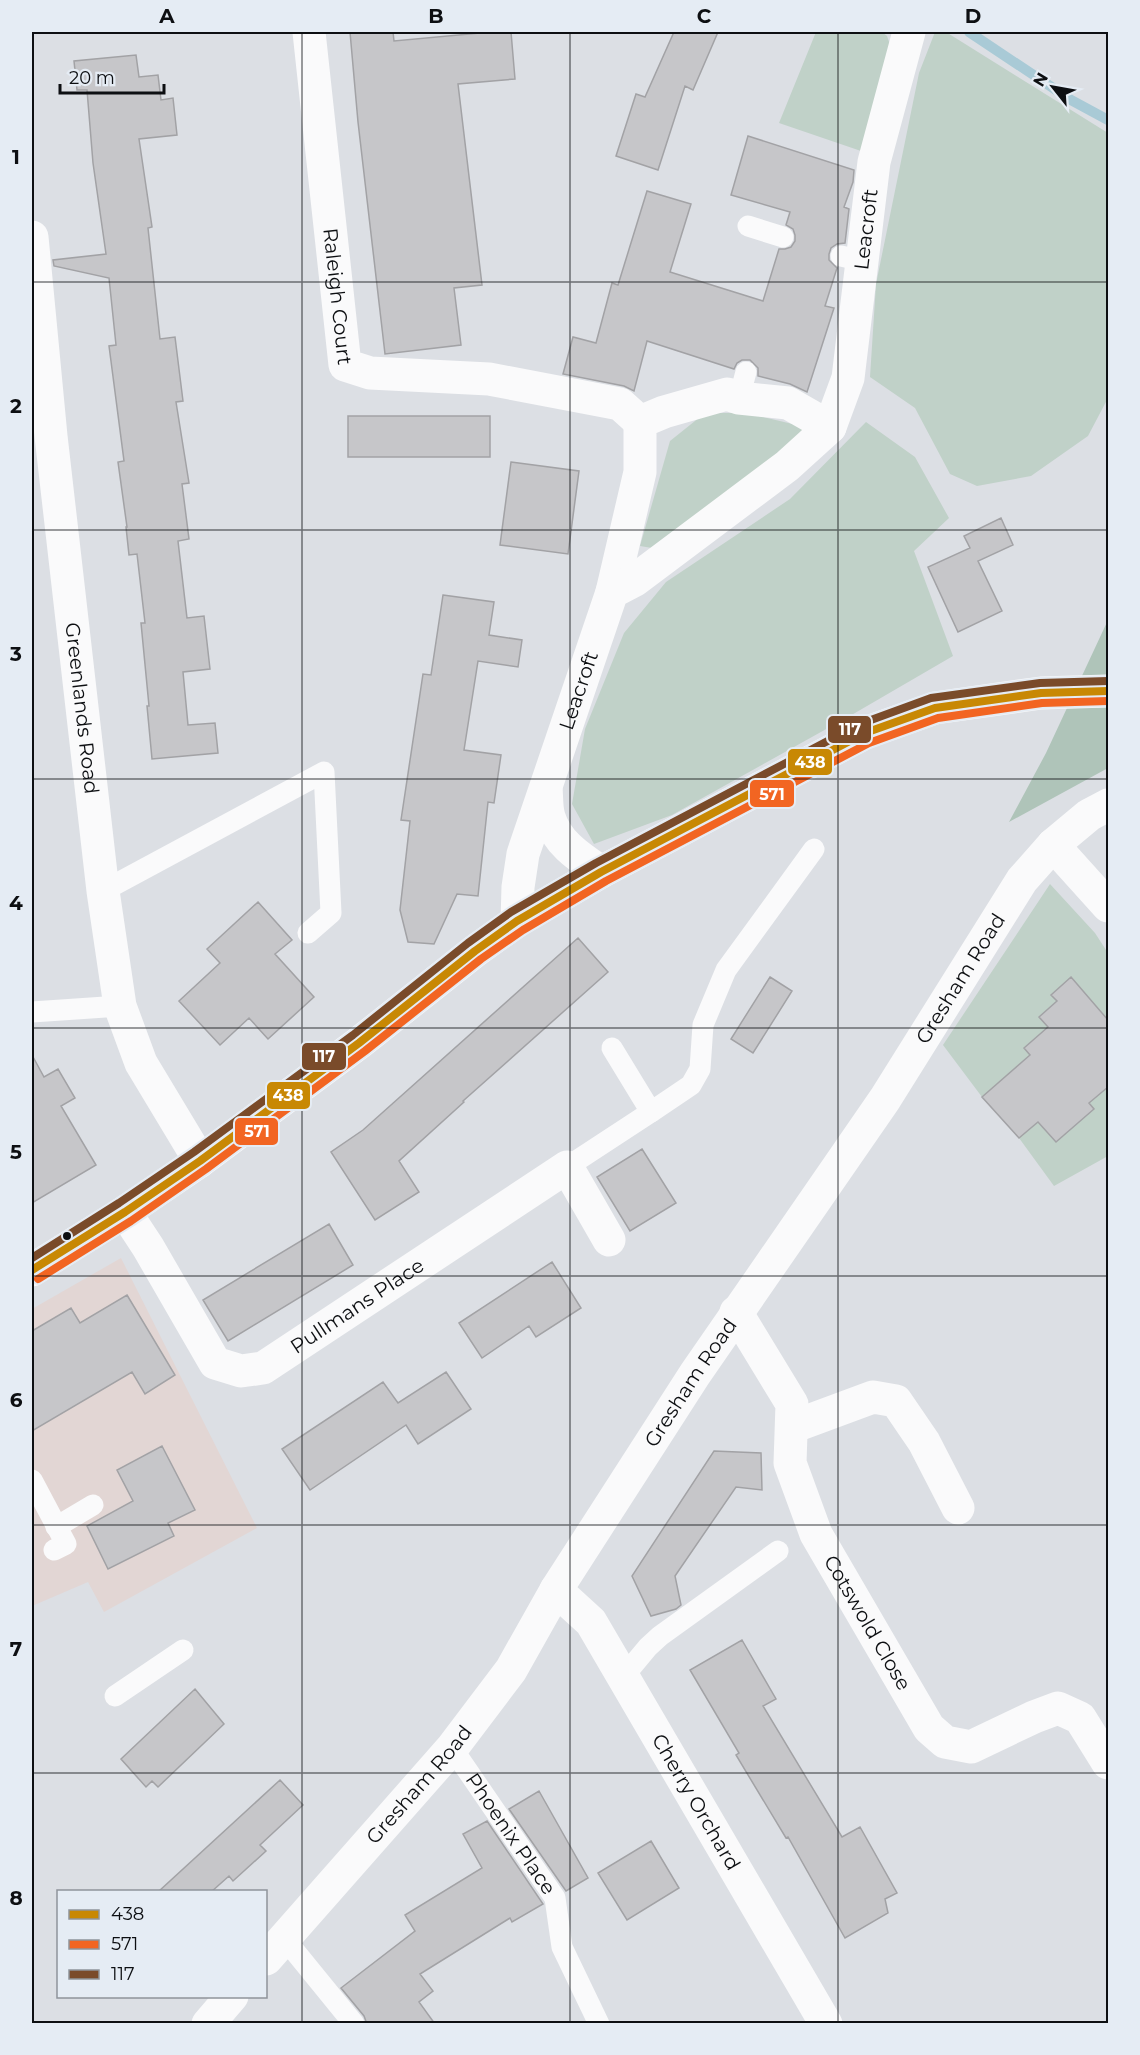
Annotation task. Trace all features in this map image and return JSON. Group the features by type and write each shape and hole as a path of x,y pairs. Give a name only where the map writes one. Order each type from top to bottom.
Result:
{"street":[{"name":"Raleigh Court","path":"309,32 345,364 370,373 489,379 620,404 640,422"},
{"name":"Leacroft","path":"612,592 634,580 788,466 830,427 848,378 852,258 874,162 909,32"},
{"name":"Greenlands Road","path":"32,237 51,436 104,891 120,1006 141,1063 200,1161"},
{"path":"640,422 664,412 727,394 742,385 788,403 830,427"},
{"name":"Leacroft","path":"517,921 518,886 523,854 612,592 640,472 640,422"},
{"path":"32,1270 125,1212 200,1161 359,1044 475,951 517,921 600,872 866,733 935,708 1041,693 1108,691"},
{"name":"Leacroft","path":"546,788 548,816 559,839 578,857 600,872"},
{"name":"Gresham Road","path":"275,1948 452,1748 511,1670 556,1590 736,1312 885,1099 1022,880 1053,844 1089,815 1108,805"},
{"path":"1053,844 1108,906"},
{"path":"567,1167 609,1240"},
{"name":"Pullmans Place","path":"125,1212 148,1247 215,1363 241,1371 263,1368 567,1167"},
{"name":"Cotswold Close","path":"736,1312 792,1404 790,1462 816,1534 929,1728 945,1742 971,1747 1058,1708 1080,1718 1108,1763"},
{"path":"792,1427 873,1397 896,1401 924,1442 958,1508"},
{"name":"Cherry Orchard","path":"556,1590 591,1622 826,2024"},
{"path":"208,2024 230,1998"}],"lane":[{"path":"748,226 783,237"},
{"path":"104,891 324,771 331,913 308,933"},
{"path":"567,1167 691,1085 700,1069 703,1025 726,970 814,849"},
{"path":"32,1012 120,1006"},
{"path":"612,1048 651,1112"},
{"path":"32,1480 66,1544 54,1550"},
{"path":"56,1527 93,1505"},
{"path":"623,1677 660,1636 778,1551"},
{"path":"114,1696 183,1650"},
{"name":"Phoenix Place","path":"452,1748 555,1898 562,1947 599,2024"},
{"path":"275,1948 354,2024"}],"shaded area":[{"path":"816,32 882,32 887,36 893,53 861,151 779,123"},
{"path":"935,32 946,32 1108,133 1108,398 1088,436 1031,476 977,486 950,474 915,408 870,377 876,284 919,73"},
{"path":"705,413 746,413 805,427 766,470 658,549 640,546 670,441"},
{"path":"866,422 915,457 949,518 914,551 953,656 672,815 594,844 572,804 585,729 624,633 666,582 790,499"},
{"path":"1050,884 1095,933 1108,953 1108,1033 1095,1017 1071,978 1051,995 1057,1001 1040,1017 1048,1027 1024,1048 1030,1055 982,1097 943,1045"},
{"path":"1108,1087 1108,1156 1054,1186 1019,1138 1038,1122 1056,1142 1094,1109 1089,1103"},
{"path":"121,1258 257,1528 104,1612 88,1582 32,1606 32,1309"}],"green space":[{"path":"1108,620 1108,768 1009,822 1046,753"}],"building":[{"path":"350,32 393,32 394,41 511,32 515,79 458,84 482,285 454,288 461,345 385,354"},
{"path":"674,32 718,32 693,90 685,86 658,170 616,156 636,94 645,97"},
{"path":"136,55 139,77 158,75 161,100 173,98 177,135 139,139 152,227 148,228 160,339 175,337 183,401 176,402 189,483 182,484 189,539 178,541 187,618 204,616 210,669 183,672 188,725 215,723 218,753 152,759 141,623 145,623 137,554 129,555 118,462 124,461 109,346 116,345 109,278 54,266 53,260 106,254 93,163 87,90 77,90 74,61"},
{"path":"748,136 854,170 853,182 844,207 849,209 845,243 831,248 829,254 829,260 837,268 825,306 834,308 807,392 790,384 758,376 758,368 750,360 742,360 734,369 647,341 634,391 624,386 563,374 573,337 596,343 612,283 618,285 647,191 691,204 670,272 763,301 779,249 791,247 795,241 795,235 793,229 786,225 790,212 731,195"},
{"path":"348,416 490,416 490,457 348,457"},
{"path":"511,462 579,471 568,554 500,545"},
{"path":"1001,518 1013,545 978,561 1002,611 958,632 928,567 970,548 964,536"},
{"path":"443,595 494,602 489,635 522,640 518,667 478,661 464,750 501,755 494,803 488,802 478,896 457,894 434,944 408,942 400,910 410,821 401,820 423,674 431,675"},
{"path":"258,902 292,940 275,954 314,997 268,1039 249,1018 220,1045 179,1001 220,963 207,949"},
{"path":"578,938 608,972 399,1161 419,1192 375,1220 331,1152 363,1130"},
{"path":"770,977 792,991 753,1053 731,1039"},
{"path":"1071,977 1108,1020 1108,1087 1089,1103 1094,1109 1056,1142 1038,1122 1019,1138 982,1097 1030,1055 1024,1048 1048,1027 1039,1017 1057,1001 1051,995"},
{"path":"32,1055 44,1077 58,1069 75,1098 61,1106 96,1165 32,1203"},
{"path":"642,1149 676,1203 630,1231 597,1177"},
{"path":"329,1224 353,1265 228,1341 203,1300"},
{"path":"552,1262 581,1308 536,1337 529,1326 482,1358 459,1323"},
{"path":"127,1295 175,1375 145,1394 132,1372 32,1431 32,1331 71,1308 80,1323"},
{"path":"446,1372 471,1409 418,1444 406,1425 310,1490 282,1449 383,1382 398,1403"},
{"path":"162,1446 195,1510 168,1523 174,1536 108,1569 87,1526 133,1501 117,1470"},
{"path":"714,1451 761,1453 762,1490 736,1487 675,1576 681,1605 676,1609 651,1616 632,1576"},
{"path":"742,1640 776,1699 763,1706 842,1837 860,1827 897,1893 885,1899 888,1913 845,1938 788,1837 786,1838 736,1755 739,1753 690,1670"},
{"path":"195,1689 224,1724 158,1787 152,1781 146,1787 121,1759"},
{"path":"280,1780 303,1805 260,1845 266,1851 233,1881 229,1876 213,1890 160,1890"},
{"path":"539,1791 588,1878 566,1891 509,1809"},
{"path":"487,1821 543,1904 512,1922 510,1918 420,1974 433,1991 419,2002 435,2024 367,2024 364,2016 341,1988 415,1931 405,1915 482,1868 463,1834"},
{"path":"651,1841 679,1888 627,1920 598,1873"}],"waterway":[{"path":"969,32 1071,100 1108,120"}],"transit line":[{"name":"117","path":"32,1258 194,1152 353,1035 468,943 511,912 596,863 860,724 931,698 1040,683 1108,681"},
{"name":"438","path":"32,1270 125,1212 200,1161 359,1043 475,951 517,921 601,872 865,733 935,708 1041,693 1108,691"},
{"name":"571","path":"38,1279 131,1221 206,1169 365,1051 481,959 523,930 606,881 869,743 938,718 1042,703 1108,701"}]}
